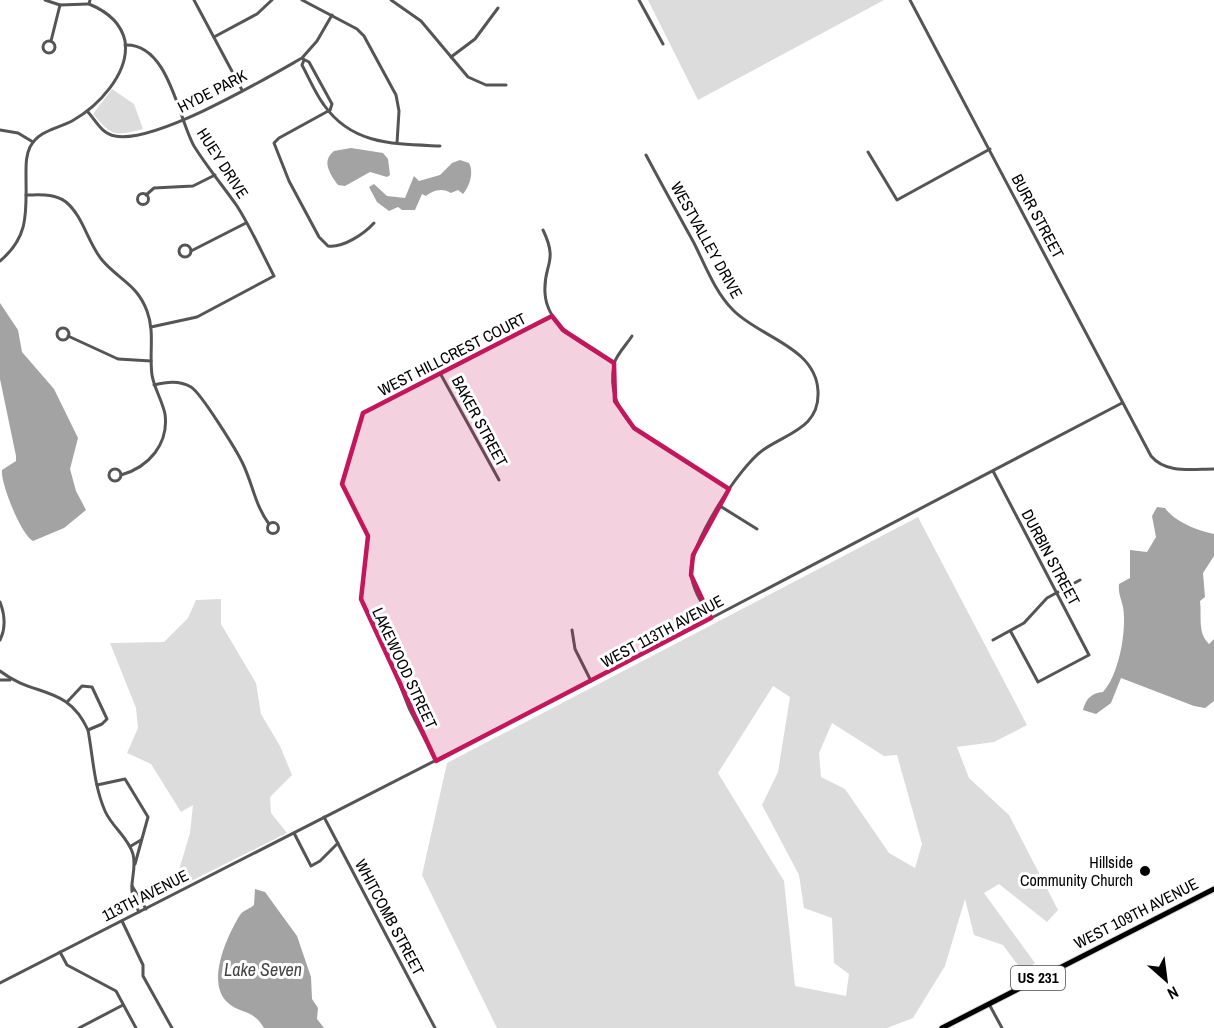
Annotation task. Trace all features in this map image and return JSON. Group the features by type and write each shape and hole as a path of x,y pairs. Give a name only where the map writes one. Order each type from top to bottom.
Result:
{"main road":[{"name":"WEST 109TH AVENUE","path":"942,1028 1214,889"}],"street":[{"path":"0,261 23,234 26,160 33,142 44,133 88,111 114,81 123,61 125,45 117,22 89,2 60,5 45,0"},
{"path":"194,0 242,90"},
{"path":"214,37 257,14 272,0"},
{"path":"302,0 357,29 389,80 399,111 397,143"},
{"path":"391,0 421,21 468,77 478,83 506,84"},
{"path":"639,0 663,44"},
{"name":"BURR STREET","path":"910,0 1122,403 1159,465 1177,469 1214,469"},
{"path":"51,41 43,44 46,53 55,49 51,41 60,5"},
{"path":"451,57 475,39 498,8"},
{"name":"HYDE PARK","path":"88,111 104,132 114,136 125,137 184,121 303,59 317,42 332,15"},
{"name":"HUEY DRIVE","path":"125,45 134,45 146,51 158,64 171,85 195,147 216,175 246,223 274,276 197,317 151,327"},
{"path":"374,223 367,231 341,244 328,246 319,237 278,159 274,143 330,110 332,104 309,62 303,59 302,65 325,107 330,110 337,121 358,136 397,143 440,146"},
{"path":"0,130 18,133 33,142"},
{"path":"868,152 897,200 990,149"},
{"name":"WESTVALLEY DRIVE","path":"646,155 719,292 731,308 807,362 814,374 818,391 813,415 797,432 762,450 729,489 700,538 693,555 691,575 697,594 711,618"},
{"path":"146,195 154,188 193,186 216,175"},
{"path":"26,195 55,196 68,204 101,259 137,292 151,327 151,361 154,385 165,413 164,436 159,448 148,461 121,475 115,482 109,475 116,469 121,475"},
{"path":"191,251 246,223"},
{"path":"543,230 552,249 545,293 552,316 563,330 614,363"},
{"name":"WEST HILLCREST COURT","path":"363,413 552,316"},
{"path":"68,336 118,359 151,361"},
{"path":"632,336 614,363 612,385 615,401 634,428 729,489"},
{"name":"BAKER STREET","path":"440,373 498,480"},
{"path":"154,385 179,382 190,386 207,402 239,456 253,497 269,524"},
{"name":"WEST 113TH AVENUE","path":"210,875 591,681 1122,403"},
{"name":"LAKEWOOD STREET","path":"363,413 342,484 368,536 361,599 385,646 409,708 436,761"},
{"name":"DURBIN STREET","path":"993,471 1089,655 1038,682 1011,632"},
{"path":"720,506 757,529"},
{"path":"993,640 1011,632 1024,623 1039,605 1080,580"},
{"path":"0,602 4,612 3,632 0,640"},
{"path":"572,630 575,649 591,681"},
{"path":"0,671 11,680 68,701 80,713 88,730 98,785 108,818 130,846 133,868"},
{"path":"0,680 11,680"},
{"path":"68,701 82,686 92,687 107,719 102,724 88,730"},
{"path":"98,785 125,779 148,818 133,868 131,885 139,912"},
{"name":"WHITCOMB STREET","path":"324,817 435,1028"},
{"path":"294,833 312,866 338,843"},
{"path":"130,846 143,839"},
{"name":"113TH AVENUE","path":"0,983 210,875"},
{"path":"131,885 146,909"},
{"path":"122,921 143,965 143,976 172,1028"},
{"path":"60,952 73,969 116,991 136,1028"},
{"path":"989,1004 1002,1028"},
{"path":"79,1028 123,1005"}],"highlighted area":[{"path":"552,316 563,330 614,363 615,401 634,428 729,489 693,555 691,575 711,618 436,761 361,599 368,536 342,484 363,413"}],"shaded area":[{"path":"648,0 884,0 698,100"},
{"path":"112,89 134,104 143,129 115,133 105,127 93,114"},
{"path":"918,517 1027,725 994,742 957,747 969,778 1009,815 1058,910 1047,922 999,884 984,893 1035,963 1023,972 1003,945 974,935 965,899 945,966 913,1018 887,1028 497,1028 422,875 447,763","holes":["773,686 790,697 778,772 762,805 799,875 804,908 832,918 834,963 849,974 846,996 795,986 784,881 718,773","832,723 884,756 897,755 922,844 915,868 889,853 845,789 821,777 819,753"]},
{"path":"221,599 221,624 256,683 261,714 280,746 292,775 270,797 271,813 287,833 173,890 190,833 193,805 181,812 151,764 127,753 138,728 136,708 110,643 164,642 188,618 196,600"}],"water":[{"path":"351,148 383,153 388,159 390,175 387,177 370,172 345,186 338,185 328,168 328,159 334,151"},
{"path":"460,160 469,163 471,171 469,183 463,194 458,190 451,193 441,190 426,196 422,194 415,210 402,210 398,207 389,211 377,202 369,187 374,184 387,196 405,198 414,176 419,181 440,175 452,163"},
{"path":"0,303 18,330 22,352 54,389 78,438 70,469 76,491 86,510 64,528 33,541 17,519 2,476 2,470 16,461 16,456 0,379"},
{"path":"1157,507 1165,508 1187,525 1214,534 1214,556 1203,573 1205,597 1200,601 1203,635 1209,644 1214,639 1214,701 1205,708 1194,706 1121,678 1111,703 1096,714 1083,710 1088,699 1103,692 1113,675 1121,652 1124,628 1119,584 1130,578 1130,550 1147,552 1156,537 1152,516"},
{"name":"Lake Seven","path":"255,889 265,892 297,936 311,977 312,999 318,1008 317,1019 324,1028 264,1028 255,1017 227,1002 221,993 218,971 225,946 240,915 254,905"}],"place":[{"name":"Hillside Community Church","path":"1145,871"}]}
